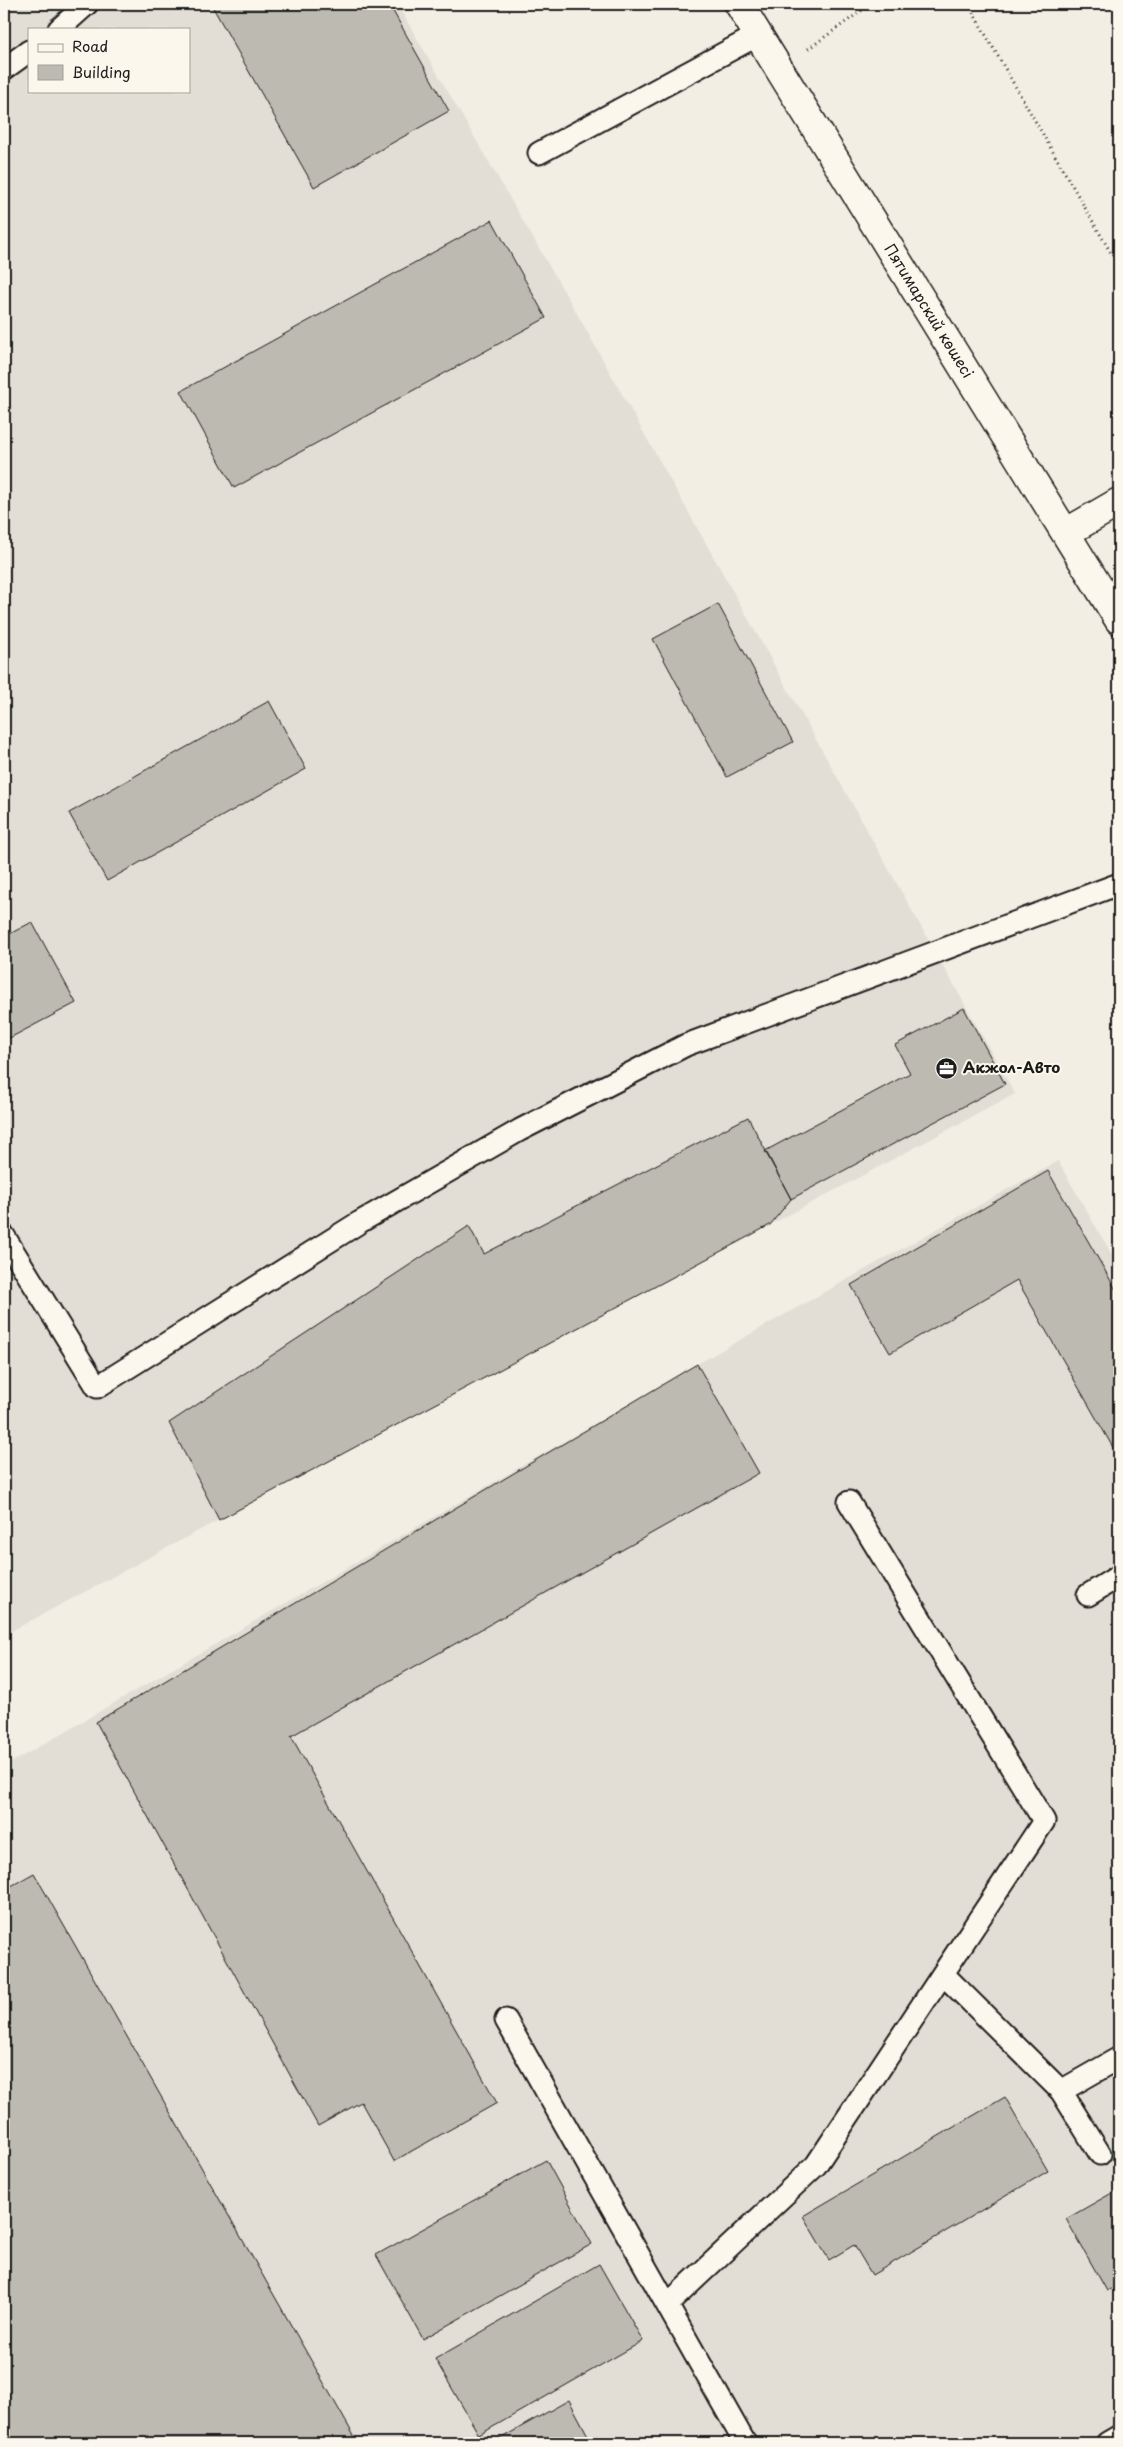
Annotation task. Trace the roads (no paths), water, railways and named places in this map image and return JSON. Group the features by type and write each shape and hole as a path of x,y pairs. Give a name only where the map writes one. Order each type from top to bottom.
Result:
{"main road":[{"name":"Пятимарский көшесі","path":"739,4 1067,532 1119,620"},
{"path":"1067,532 1119,502"}],"lane":[{"path":"60,28 87,4"},
{"path":"539,153 758,35"},
{"path":"4,69 28,52"},
{"path":"4,1236 96,1387 360,1222 520,1130 686,1045 1119,884"},
{"path":"667,2305 816,2165 1044,1821 849,1502"},
{"path":"1088,1595 1119,1576"},
{"path":"943,1974 1062,2091 1100,2154"},
{"path":"506,2020 746,2443"},
{"path":"1062,2091 1119,2058"},
{"path":"1107,2443 1119,2436"}],"place":[{"name":"Акжол-Авто","path":"947,1068"}]}
